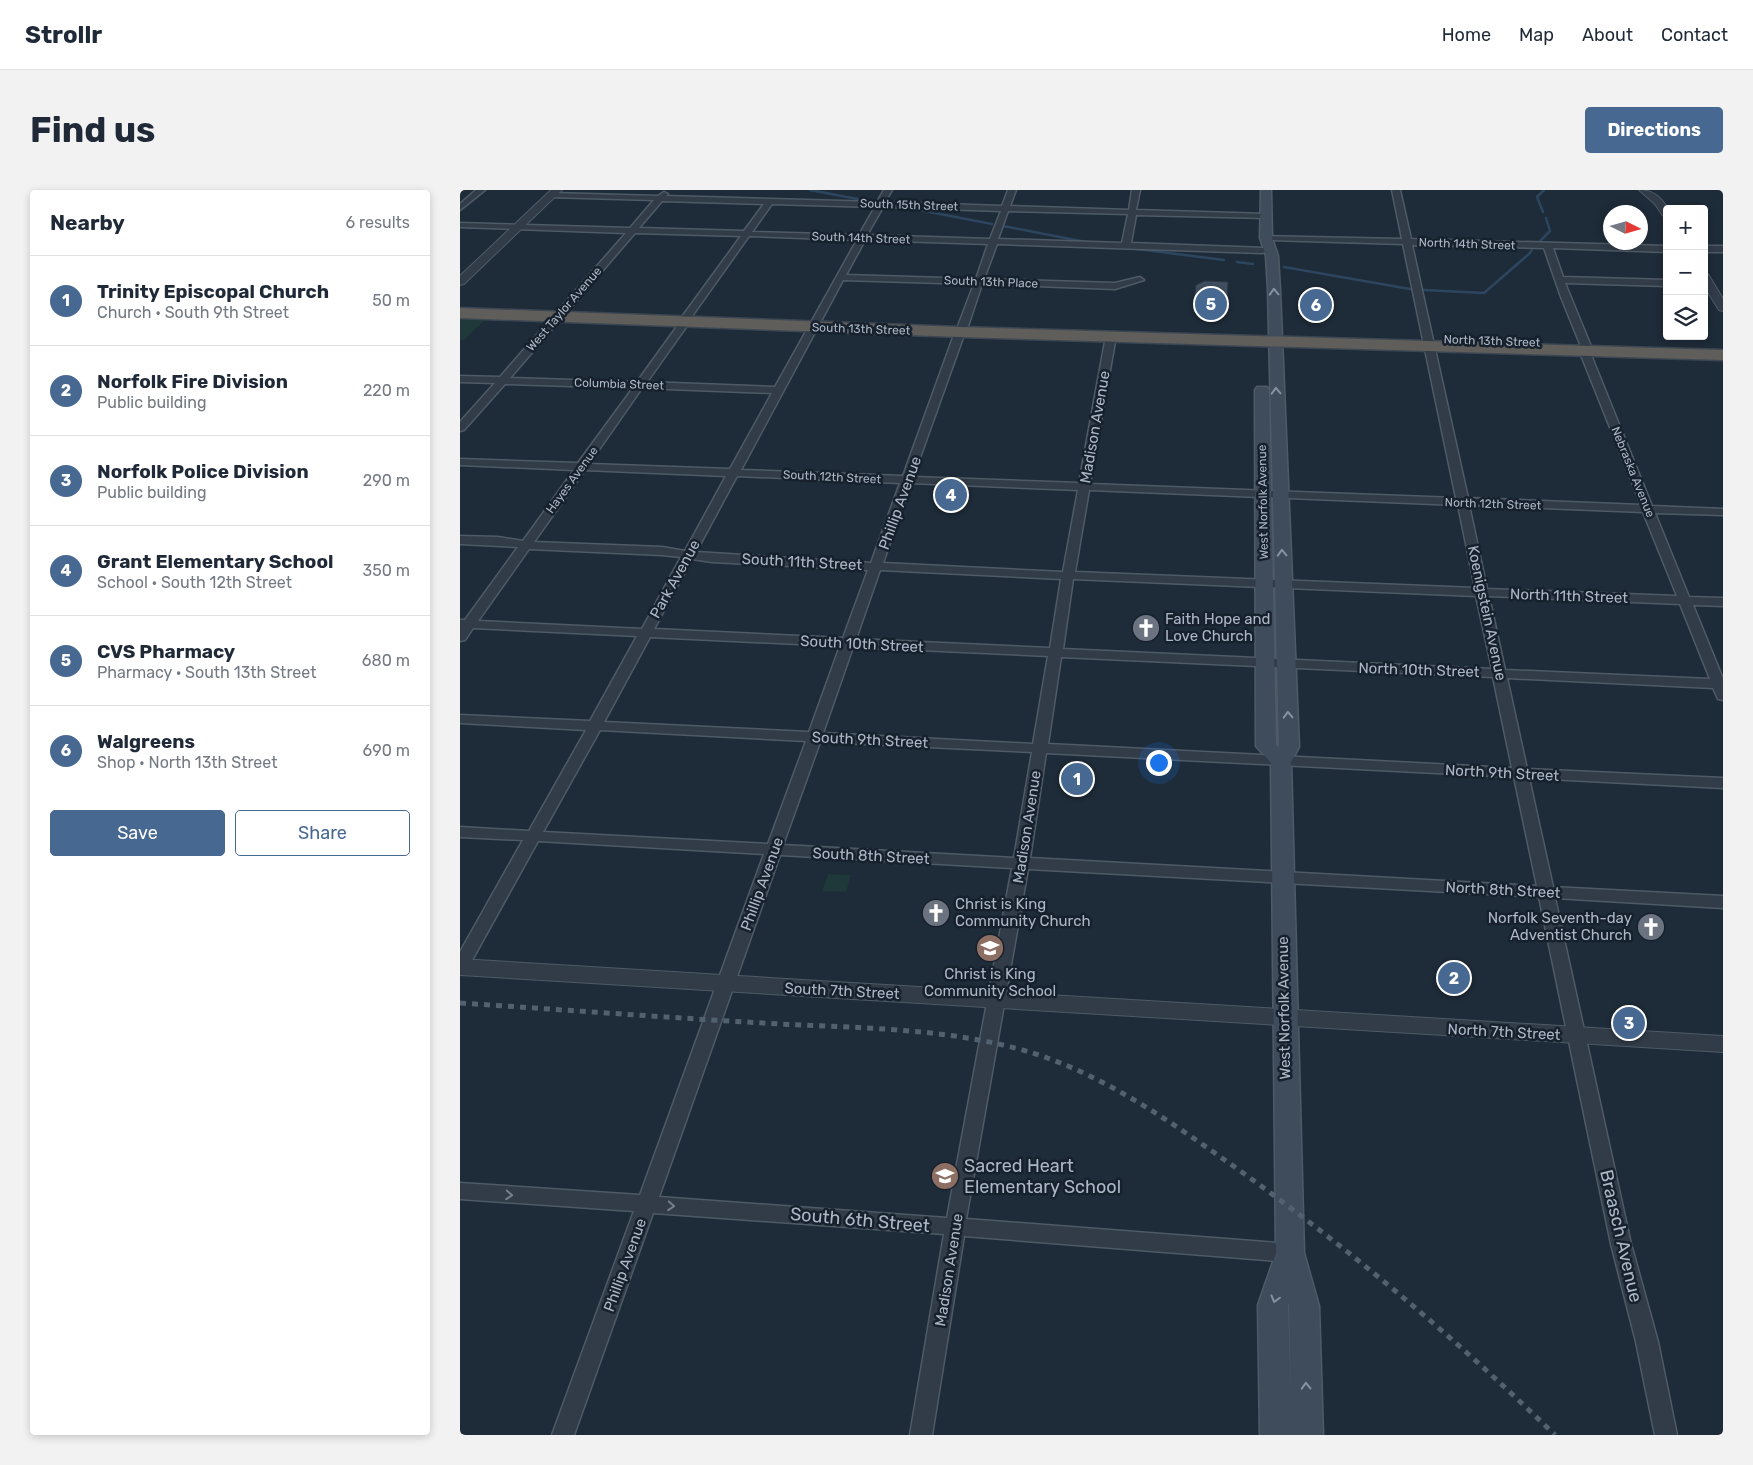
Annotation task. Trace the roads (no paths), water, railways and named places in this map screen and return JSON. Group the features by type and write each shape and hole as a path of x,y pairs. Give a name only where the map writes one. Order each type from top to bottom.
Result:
{"highway":[{"name":"South 13th Street","path":"460,307 685,320 1111,336 1267,335"},
{"name":"South 13th Street","path":"460,313 559,314"},
{"name":"South 13th Street","path":"962,329 1267,335"},
{"name":"North 13th Street","path":"1267,335 1585,347 1723,349"},
{"name":"North 13th Street","path":"1585,347 1723,355"}],"main road":[{"name":"West Norfolk Avenue","path":"1262,308 1267,216 1266,190"},
{"name":"West Norfolk Avenue","path":"1264,244 1272,256 1267,335 1272,494 1283,584 1289,747 1281,762 1284,1019 1290,1253 1304,1306 1307,1435"},
{"name":"West Norfolk Avenue","path":"1272,494 1264,584 1266,746 1281,762"},
{"name":"West Norfolk Avenue","path":"1276,1435 1273,1305 1290,1253"}],"street":[{"path":"462,205 481,190"},
{"name":"West Taylor Avenue","path":"460,428 553,324 559,314 668,190"},
{"name":"Park Avenue","path":"460,967 596,724 888,190"},
{"name":"Phillip Avenue","path":"563,1435 1012,190"},
{"path":"1126,246 1136,190"},
{"name":"Koenigstein Avenue","path":"1396,190 1577,1036"},
{"path":"1644,190 1659,202 1663,208"},
{"path":"460,282 554,192"},
{"name":"South 15th Street","path":"554,192 660,198 1267,216"},
{"name":"Hayes Avenue","path":"460,637 465,624 581,467 770,201"},
{"name":"South 14th Street","path":"460,225 1126,246 1264,244"},
{"name":"North 14th Street","path":"1264,244 1408,242 1663,249"},
{"name":"Nebraska Avenue","path":"1548,247 1648,510 1721,688"},
{"path":"1708,249 1723,250"},
{"name":"South 13th Place","path":"841,277 1115,286 1140,280"},
{"path":"1559,280 1663,283"},
{"path":"1708,284 1723,308"},
{"name":"Madison Avenue","path":"921,1435 955,1228 1021,864 1068,575 1111,336"},
{"name":"Columbia Street","path":"460,379 778,390"},
{"name":"South 12th Street","path":"460,462 1272,494"},
{"name":"North 12th Street","path":"1272,494 1723,512"},
{"name":"South 11th Street","path":"460,540 498,541 524,545 662,551 688,555 876,566 1264,584"},
{"name":"North 11th Street","path":"1264,584 1723,602"},
{"name":"South 10th Street","path":"465,624 1264,664"},
{"name":"North 10th Street","path":"1264,664 1499,673 1721,688"},
{"name":"South 9th Street","path":"460,719 596,724 814,738 1039,748 1281,762"},
{"name":"North 9th Street","path":"1281,762 1723,784"},
{"name":"South 8th Street","path":"460,832 1282,879"},
{"name":"North 8th Street","path":"1282,879 1723,902"},
{"name":"South 7th Street","path":"460,967 1284,1019"},
{"name":"North 7th Street","path":"1284,1019 1723,1044"},
{"name":"Braasch Avenue","path":"1577,1036 1621,1244 1647,1342 1666,1435"},
{"name":"South 6th Street","path":"460,1191 1290,1253"}],"waterway":[{"path":"810,190 868,201"},
{"path":"1543,212 1537,197 1544,190"},
{"path":"909,208 992,224"},
{"path":"1537,244 1550,231 1546,218"},
{"path":"1003,226 1086,242"},
{"path":"1129,248 1224,260"},
{"path":"1424,290 1484,293 1530,253 1532,249"},
{"path":"1237,262 1253,264"},
{"path":"1284,267 1410,289"}],"railway":[{"path":"460,1003 930,1033 990,1042 1019,1049 1075,1069 1154,1112 1315,1226 1438,1327 1555,1435"}],"place":[{"name":"CVS Pharmacy","path":"1211,304"},
{"name":"Walgreens","path":"1316,305"},
{"name":"Grant Elementary School","path":"951,495"},
{"name":"Faith Hope and Love Church","path":"1146,628"},
{"name":"Trinity Episcopal Church","path":"1077,779"},
{"name":"Christ is King Community Church","path":"936,913"},
{"name":"Norfolk Seventh-day Adventist Church","path":"1651,927"},
{"name":"Christ is King Community School","path":"990,948"},
{"name":"Norfolk Fire Division","path":"1454,978"},
{"name":"Norfolk Police Division","path":"1629,1023"},
{"name":"Sacred Heart Elementary School","path":"945,1176"}]}
